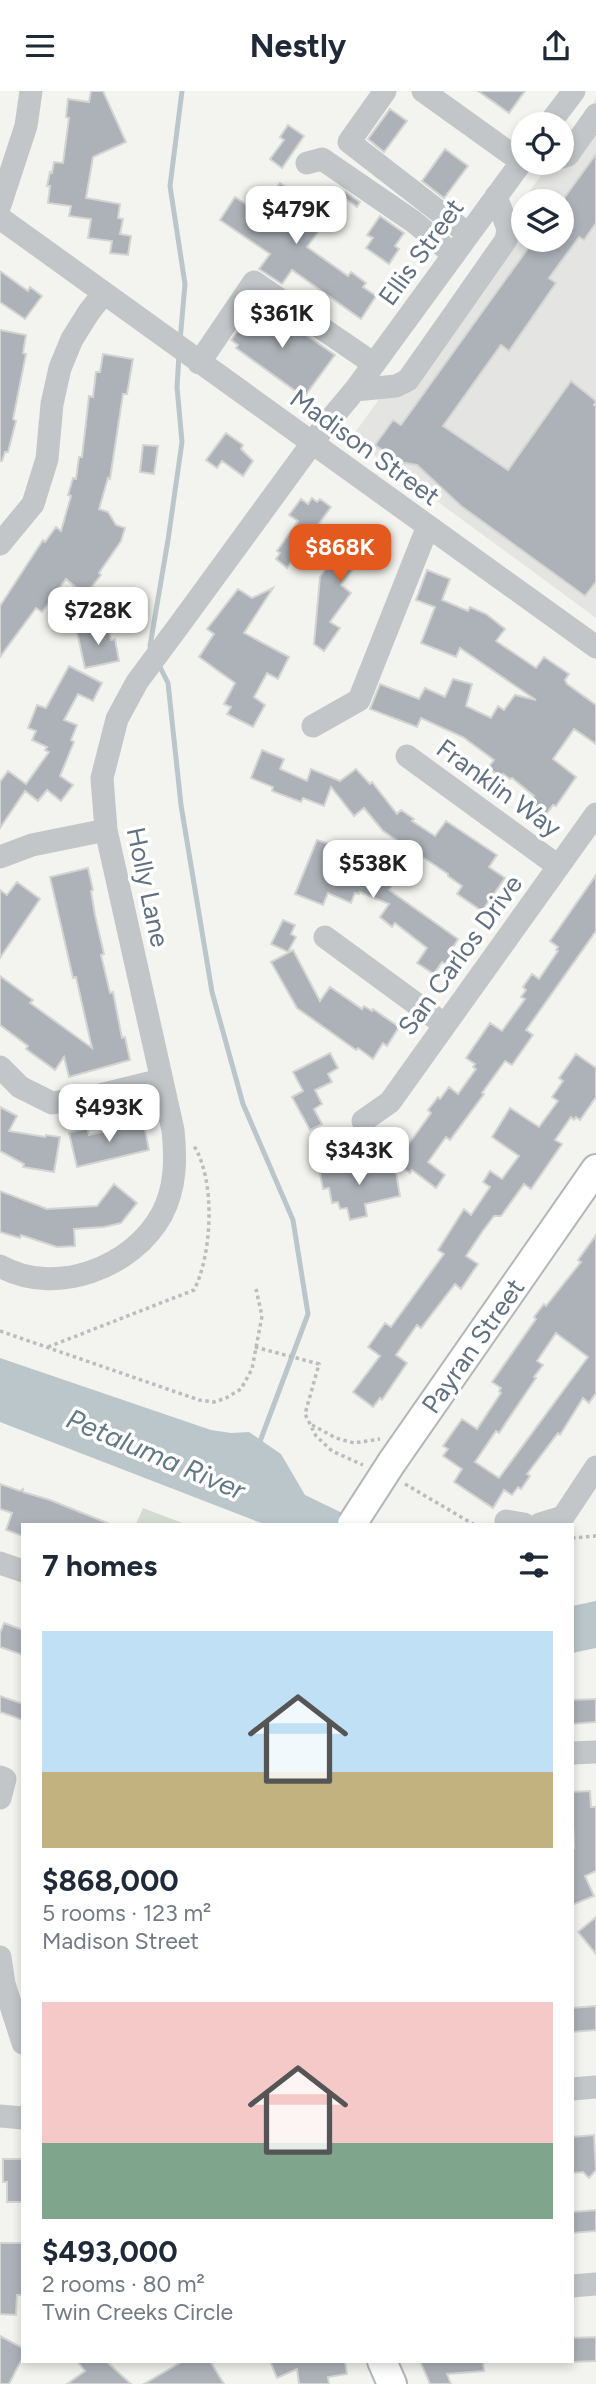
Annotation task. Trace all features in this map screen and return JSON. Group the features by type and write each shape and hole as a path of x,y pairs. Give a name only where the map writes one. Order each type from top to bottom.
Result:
{"main road":[{"name":"Payran Street","path":"353,1523 392,1462 596,1169"},
{"path":"383,2363 391,2384"}],"street":[{"path":"0,205 26,126 31,91"},
{"path":"385,91 349,142 468,234"},
{"path":"423,91 511,153"},
{"path":"558,112 574,91"},
{"path":"574,146 596,115"},
{"path":"307,163 322,159 414,222 454,255"},
{"name":"Ellis Street","path":"312,443 355,390 512,175"},
{"path":"355,390 396,386 408,380 506,240 508,229 496,196"},
{"name":"Madison Street","path":"0,218 596,647"},
{"path":"196,360 254,282 374,364"},
{"path":"0,544 33,504 47,459 52,404 60,368 72,339 104,293"},
{"name":"Holly Lane","path":"0,1266 27,1277 52,1278 104,1268 128,1253 148,1234 161,1215 170,1192 176,1161 173,1130 106,830 102,778 117,719 137,682 312,443"},
{"path":"313,726 359,700 428,526"},
{"name":"Franklin Way","path":"407,756 558,866"},
{"name":"San Carlos Drive","path":"363,1121 390,1102 596,814"},
{"path":"0,857 32,845 106,830"},
{"path":"324,937 444,1025"},
{"path":"0,1067 20,1087 52,1103 161,1080"},
{"path":"543,1523 563,1517 596,1467"},
{"path":"0,1563 21,1570"},
{"path":"574,1753 596,1752"},
{"path":"0,1777 5,1779 0,1798"},
{"path":"0,1957 4,1984 21,2037"},
{"path":"574,2089 596,2087"},
{"path":"0,2116 21,2118"},
{"path":"574,2286 596,2284"}],"path":[{"path":"0,1331 200,1400 214,1402 241,1389 252,1369 262,1316 256,1289"},
{"path":"256,1347 319,1364 305,1413 316,1436 332,1451"},
{"path":"311,1424 336,1438 354,1443 380,1439 392,1462"},
{"path":"574,1538 596,1536"}],"shaded area":[{"path":"596,99 596,618 351,438 511,217 511,252 574,252 574,189 531,189 541,175 574,175 574,129"},
{"path":"143,1508 182,1523 136,1523"}],"water":[{"name":"Petaluma River","path":"0,1358 211,1430 249,1432 281,1454 305,1495 363,1523 261,1523 0,1422"},
{"path":"596,1601 596,1648 574,1653 574,1606"}],"building":[{"path":"91,91 103,91 126,142 93,157 86,198 120,204 118,218 123,219 120,234 131,236 128,255 110,253 112,241 88,238 91,219 69,216 71,206 48,203 50,172 52,173 54,162 63,163 69,118 66,117 68,99 89,102"},
{"path":"478,91 525,91 509,113"},
{"path":"390,109 407,121 384,152 368,139"},
{"path":"288,125 304,136 282,168 270,159 284,140 280,137"},
{"path":"445,149 468,166 444,198 422,181"},
{"path":"596,154 596,223 584,240 579,237 574,244 574,189 571,189"},
{"path":"280,183 329,217 307,247 348,276 351,272 366,283 363,287 376,296 361,319 292,270 282,284 259,269 270,254 220,220 235,197 259,213"},
{"path":"346,192 360,202 357,207 343,197"},
{"path":"380,216 404,233 395,246 399,249 389,264 366,248 373,238 367,235"},
{"path":"525,252 568,252 549,278 556,283 509,351 501,345 443,426 508,470 571,381 596,401 596,582 585,596 461,506 417,465 399,462 375,445 393,420 401,425"},
{"path":"0,271 28,291 30,287 42,296 25,319 0,302"},
{"path":"261,304 335,355 304,397 236,348 238,345 231,340"},
{"path":"0,330 26,335 23,353 26,354 13,419 16,421 8,452 5,452 2,461 0,461"},
{"path":"103,354 133,359 127,394 123,394 110,479 108,478 99,509 108,512 116,525 125,528 121,541 99,573 101,575 85,595 66,579 42,612 36,608 0,657 0,606 43,540 45,542 56,527 61,531 71,496 68,495 73,478 76,479 79,457 82,457 89,396 93,397 96,372 100,372"},
{"path":"226,433 243,445 241,449 253,461 243,476 222,461 217,468 206,460"},
{"path":"143,445 158,446 154,474 140,472"},
{"path":"312,498 317,502 320,499 331,507 287,568 276,559 280,553 277,551 298,521 289,515 301,499 308,504"},
{"path":"355,529 382,549 368,569 357,564 341,585 351,593 330,622 340,628 324,651 314,644 320,577"},
{"path":"427,570 450,579 442,600 468,611 470,607 486,614 505,629 496,641 536,668 544,657 569,674 565,680 567,684 596,705 596,744 574,729 553,759 576,777 556,806 553,805 544,817 528,805 534,796 512,778 503,774 501,777 488,768 494,760 463,737 421,718 417,727 370,709 380,684 419,699 425,688 445,697 453,679 472,684 466,706 491,718 498,706 504,710 515,695 536,700 460,648 456,657 421,643 435,607 416,600"},
{"path":"273,588 244,633 289,657 278,679 267,673 254,697 265,705 253,727 227,714 231,707 224,704 235,683 199,657 214,634 207,629 238,589 252,598"},
{"path":"108,626 111,640 115,639 119,661 85,668 77,632"},
{"path":"69,666 102,683 93,701 78,694 64,720 77,725 71,740 74,742 60,776 73,785 61,801 47,790 38,801 25,791 0,828 0,782 8,771 26,784 49,752 45,750 47,747 32,740 36,731 28,728 37,705 46,708"},
{"path":"262,750 284,759 280,769 307,781 311,769 340,781 356,769 370,784 372,782 397,814 401,810 435,836 446,821 497,855 489,867 505,878 482,911 457,894 462,886 383,831 364,808 354,816 331,787 324,806 303,798 301,802 272,791 273,787 251,778"},
{"path":"317,840 351,851 347,864 393,884 389,890 458,939 452,949 455,951 445,964 442,962 434,974 417,963 427,948 395,923 392,927 380,917 389,904 360,892 355,893 351,903 328,893 323,905 295,894"},
{"path":"88,868 104,954 101,955 130,1060 69,1077 64,1057 55,1070 26,1049 28,1046 0,1025 0,976 33,1000 30,1003 92,1048 50,877"},
{"path":"596,875 596,931 526,1030 533,1035 512,1065 505,1061 450,1140 446,1137 428,1162 445,1175 436,1188 412,1170 410,1173 395,1163 431,1113 428,1110 438,1097 440,1099 449,1087 458,1094 476,1069 473,1067 475,1064 466,1058 490,1023 502,1031 525,999 521,997 526,990 523,987 532,974 539,979 558,951 558,947 550,941"},
{"path":"17,882 40,899 0,958 0,890 7,895"},
{"path":"283,920 295,925 291,934 296,937 288,952 271,944"},
{"path":"293,950 320,1001 330,987 362,1009 364,1006 372,1011 373,1009 399,1027 387,1046 383,1043 373,1059 297,1008 271,962"},
{"path":"330,1053 338,1068 328,1074 332,1082 315,1090 322,1104 314,1109 322,1124 310,1130 292,1097 303,1091 293,1072"},
{"path":"576,1054 596,1068 596,1097 580,1120 571,1117 555,1140 562,1144 531,1189 524,1184 501,1216 494,1216 482,1232 466,1256 478,1264 461,1289 455,1284 421,1328 417,1325 396,1355 407,1363 382,1400 380,1398 373,1407 353,1392 380,1356 368,1347 385,1323 391,1327 444,1254 438,1250 464,1209 471,1215 490,1187 483,1182 490,1171 502,1179 519,1156 492,1137 510,1108 539,1127 558,1101 552,1097 563,1081 559,1078"},
{"path":"0,1107 17,1116 9,1131 60,1137 54,1172 23,1167 24,1164 0,1151"},
{"path":"143,1120 149,1150 77,1167 69,1133 87,1128 89,1135"},
{"path":"354,1162 356,1175 395,1167 400,1196 365,1204 367,1216 350,1220 347,1208 340,1209 338,1202 332,1203 329,1188 323,1189 319,1169"},
{"path":"114,1184 137,1203 121,1223 74,1229 75,1246 57,1247 21,1235 20,1238 0,1232 0,1191 47,1209 97,1206"},
{"path":"596,1235 596,1393 589,1403 583,1398 560,1435 558,1433 527,1474 530,1476 521,1489 518,1487 512,1495 504,1490 493,1508 454,1482 462,1469 443,1456 448,1449 443,1446 462,1419 477,1429 501,1393 501,1388 492,1382 536,1319 534,1317 581,1262 578,1260","holes":["556,1333 588,1357 499,1478 475,1462 496,1431 499,1433 536,1378 534,1377 543,1365 537,1361"]},
{"path":"0,1484 20,1491 23,1489 23,1492 108,1523 21,1523 21,1535 6,1530 12,1513 0,1509"},
{"path":"4,1623 21,1629 21,1654 0,1647 0,1633"},
{"path":"0,1696 21,1703 21,1719 0,1712"},
{"path":"596,1699 596,1722 574,1724 574,1700"},
{"path":"590,1791 591,1807 596,1807 596,1871 585,1876 594,1896 574,1904 574,1848 574,1792"},
{"path":"596,1917 596,1954 578,1932"},
{"path":"596,2006 596,2030 574,2032 574,2008"},
{"path":"594,2135 596,2170 589,2178 583,2172 574,2173 574,2137"},
{"path":"3,2159 21,2159 21,2202 7,2202 7,2182 3,2182"},
{"path":"596,2210 596,2231 574,2233 574,2212"},
{"path":"0,2243 21,2243 21,2295 17,2295 16,2315 0,2314"},
{"path":"0,2336 21,2347 21,2361 9,2384 0,2384"},
{"path":"596,2337 596,2361 574,2362 574,2338"},
{"path":"79,2363 108,2363 131,2384 67,2384 85,2371"},
{"path":"180,2363 211,2363 224,2384 144,2384"},
{"path":"271,2363 345,2363 347,2374 328,2377 329,2384 299,2384 297,2369 277,2378"},
{"path":"421,2363 483,2363 484,2371 447,2374 451,2384 430,2384"}],"waterway":[{"path":"180,341 185,284 170,186 182,91"},
{"path":"152,650 150,646 182,442 177,387 179,354"},
{"path":"159,665 168,683 181,805 212,992 243,1104 293,1220 308,1314 259,1444"}]}
